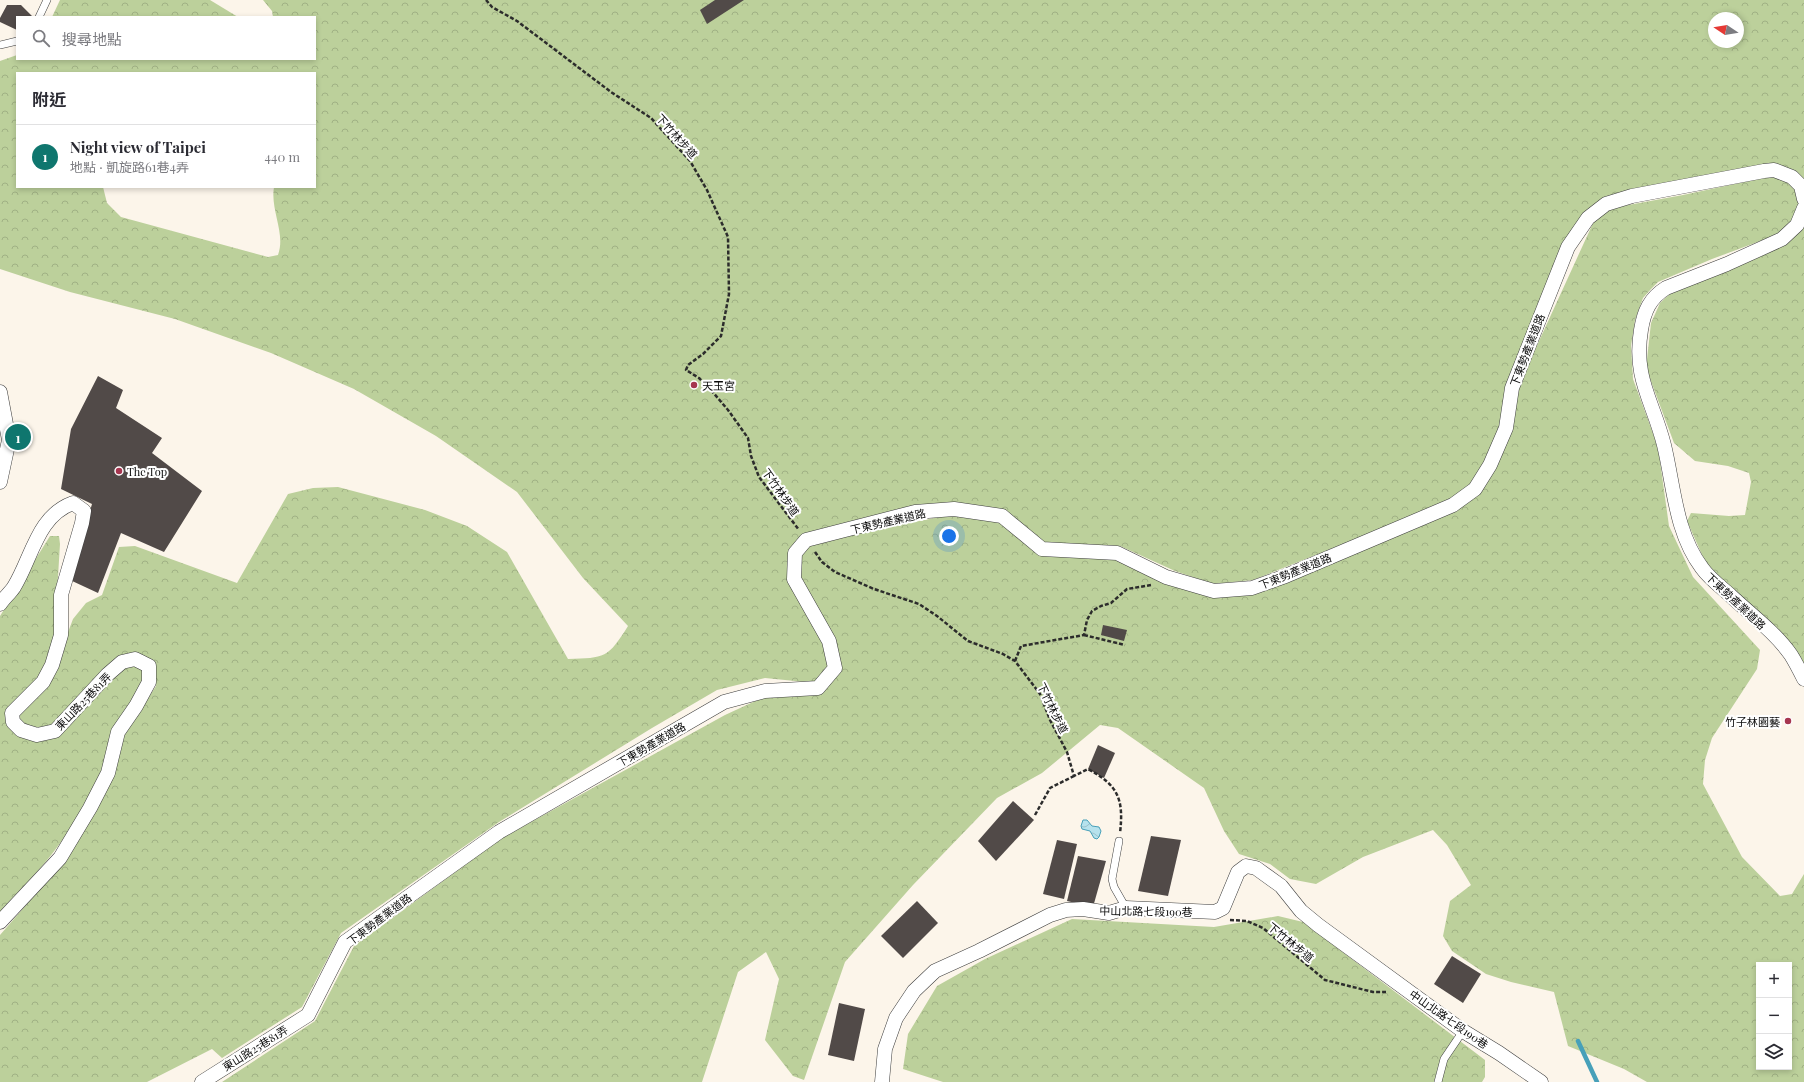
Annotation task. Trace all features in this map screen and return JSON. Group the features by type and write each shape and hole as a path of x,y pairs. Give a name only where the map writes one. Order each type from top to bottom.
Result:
{"street":[{"name":"下東勢產業道路","path":"308,1015 346,942 499,832 724,702 765,691 818,688 836,668 829,641 794,579 795,554 806,540 915,512 954,509 1002,516 1042,549 1117,553 1166,577 1214,591 1252,588 1283,577 1453,505 1475,489 1490,465 1506,428 1512,388 1568,247 1588,218 1606,204 1632,196 1774,170 1786,174 1797,181 1801,186 1804,199"},
{"name":"下東勢產業道路","path":"1804,208 1801,218 1797,224 1782,239 1727,264 1666,288 1657,294 1647,307 1639,344 1639,369 1664,443 1678,518 1688,546 1702,569 1768,631 1790,654 1804,679"},
{"path":"0,392 9,440 0,482"},
{"name":"東山路25巷81弄","path":"0,604 14,586 44,525 63,507 73,503 84,511 82,523 61,595 61,635 52,665 43,682 12,713 13,722 21,730 37,735 55,730 107,675 122,662 135,659 149,666 149,682 136,706 118,732 108,773 90,808 60,858 0,922"},
{"name":"中山北路七段190巷","path":"882,1082 885,1049 896,1018 914,991 935,971 979,951 1050,915 1066,910 1083,909 1109,912 1126,908 1215,912 1223,908 1238,872 1246,866 1256,868 1281,886 1301,912 1526,1078 1541,1082"},
{"name":"東山路25巷81弄","path":"202,1082 308,1015"}],"lane":[{"path":"39,16 47,0"},
{"path":"0,45 16,41"},
{"path":"1119,841 1112,880 1114,887 1126,908"},
{"path":"1438,1082 1444,1059 1463,1031"}],"path":[{"name":"下竹林步道","path":"486,0 492,7 517,21 611,92 651,118 690,161 707,190 728,237 729,294 721,336 703,354 688,365 686,370 699,378 711,390 728,410 748,438 751,456 759,477 822,562 835,572 881,592 919,604 937,616 968,641 1003,654 1015,661 1040,694 1050,720 1067,752 1074,776"},
{"path":"1084,635 1087,620 1092,612 1101,606 1111,603 1127,589 1156,584"},
{"path":"1015,661 1022,646 1084,635 1125,645"},
{"path":"1035,815 1050,788 1088,769 1104,778 1116,791 1122,818 1119,841"},
{"name":"下竹林步道","path":"1226,920 1247,921 1263,928 1325,980 1373,992 1393,993"}],"green space":[{"path":"60,0 210,0 236,16 52,16"},
{"path":"263,0 1804,0 1804,184 1788,168 1682,188 1606,196 1583,215 1503,426 1486,462 1472,484 1448,502 1253,580 1213,584 1175,571 1120,546 1045,543 1005,512 914,507 791,553 824,642 830,665 815,683 765,678 717,690 499,822 341,933 302,1007 222,1058 212,1049 147,1082 0,1082 0,935 66,859 124,735 156,686 156,664 138,654 52,727 38,730 18,721 18,714 48,685 73,619 86,603 102,595 119,547 135,546 237,583 288,494 313,488 338,487 425,510 467,526 507,552 568,659 598,657 604,654 615,645 628,626 583,578 517,492 436,436 354,389 271,353 175,319 70,292 0,269 0,61 16,55 16,60 316,60 316,16 273,16 272,11"},
{"path":"1777,175 1797,188 1799,202 1795,220 1779,234 1712,259 1658,282 1643,298 1635,320 1631,346 1633,379 1658,447 1669,526 1693,577 1760,650 1757,669 1712,738 1705,760 1703,784 1742,857 1780,896 1792,894 1804,874 1804,1082 1647,1082 1624,1069 1568,1046 1554,992 1511,982 1486,974 1452,951 1443,936 1450,901 1471,885 1447,845 1433,830 1363,857 1316,884 1290,879 1270,864 1239,854 1224,831 1204,788 1118,728 1100,725 1042,773 997,798 913,885 845,962 804,1080 793,1076 765,1040 779,979 766,952 738,972 702,1082 222,1082 315,1021 354,946 502,838 725,715 766,696 821,692 840,669 799,579 800,554 812,542 955,514 999,522 1042,555 1117,559 1213,597 1478,494 1517,389 1594,221 1612,208"},
{"path":"1804,221 1804,667 1707,566 1687,521 1691,513 1729,516 1745,515 1751,482 1749,473 1728,466 1695,461 1674,443 1646,368 1651,323 1660,303 1673,291"},
{"path":"50,536 59,536 60,544 57,593 59,635 40,680 10,709 36,739 122,667 134,664 144,671 144,683 115,748 82,811 49,858 0,912 0,616"},
{"path":"1278,916 1303,922 1485,1060 1485,1077 1482,1082 943,1082 903,1069 908,1034 937,986 985,959 1072,919 1214,927"}],"water":[{"path":"1083,820 1087,820 1092,826 1099,827 1101,831 1097,839 1094,838 1090,831 1082,829 1081,826"}],"building":[{"path":"715,0 744,0 707,24 700,10"},
{"path":"7,5 21,5 32,16 16,16 16,30 0,22 0,18"},
{"name":"The Top","path":"98,376 123,390 116,408 162,438 152,453 202,491 164,552 121,533 98,593 70,580 92,504 61,489 71,429"},
{"path":"1103,625 1127,630 1124,641 1101,635"},
{"path":"1098,745 1115,753 1104,778 1088,769"},
{"path":"1013,801 1034,820 996,861 978,841"},
{"path":"1151,836 1181,840 1168,896 1138,891"},
{"path":"1057,840 1077,844 1064,899 1043,894"},
{"path":"1078,856 1106,861 1093,907 1067,901"},
{"path":"917,901 938,923 903,958 881,936"},
{"path":"1452,956 1481,974 1463,1003 1434,984"},
{"path":"839,1003 865,1009 854,1061 828,1055"}],"waterway":[{"path":"1578,1041 1597,1082"}],"place":[{"name":"天玉宮","path":"694,385"},
{"name":"Night view of Taipei","path":"18,437"},
{"name":"The Top","path":"119,471"},
{"name":"竹子林園藝","path":"1788,721"}]}
